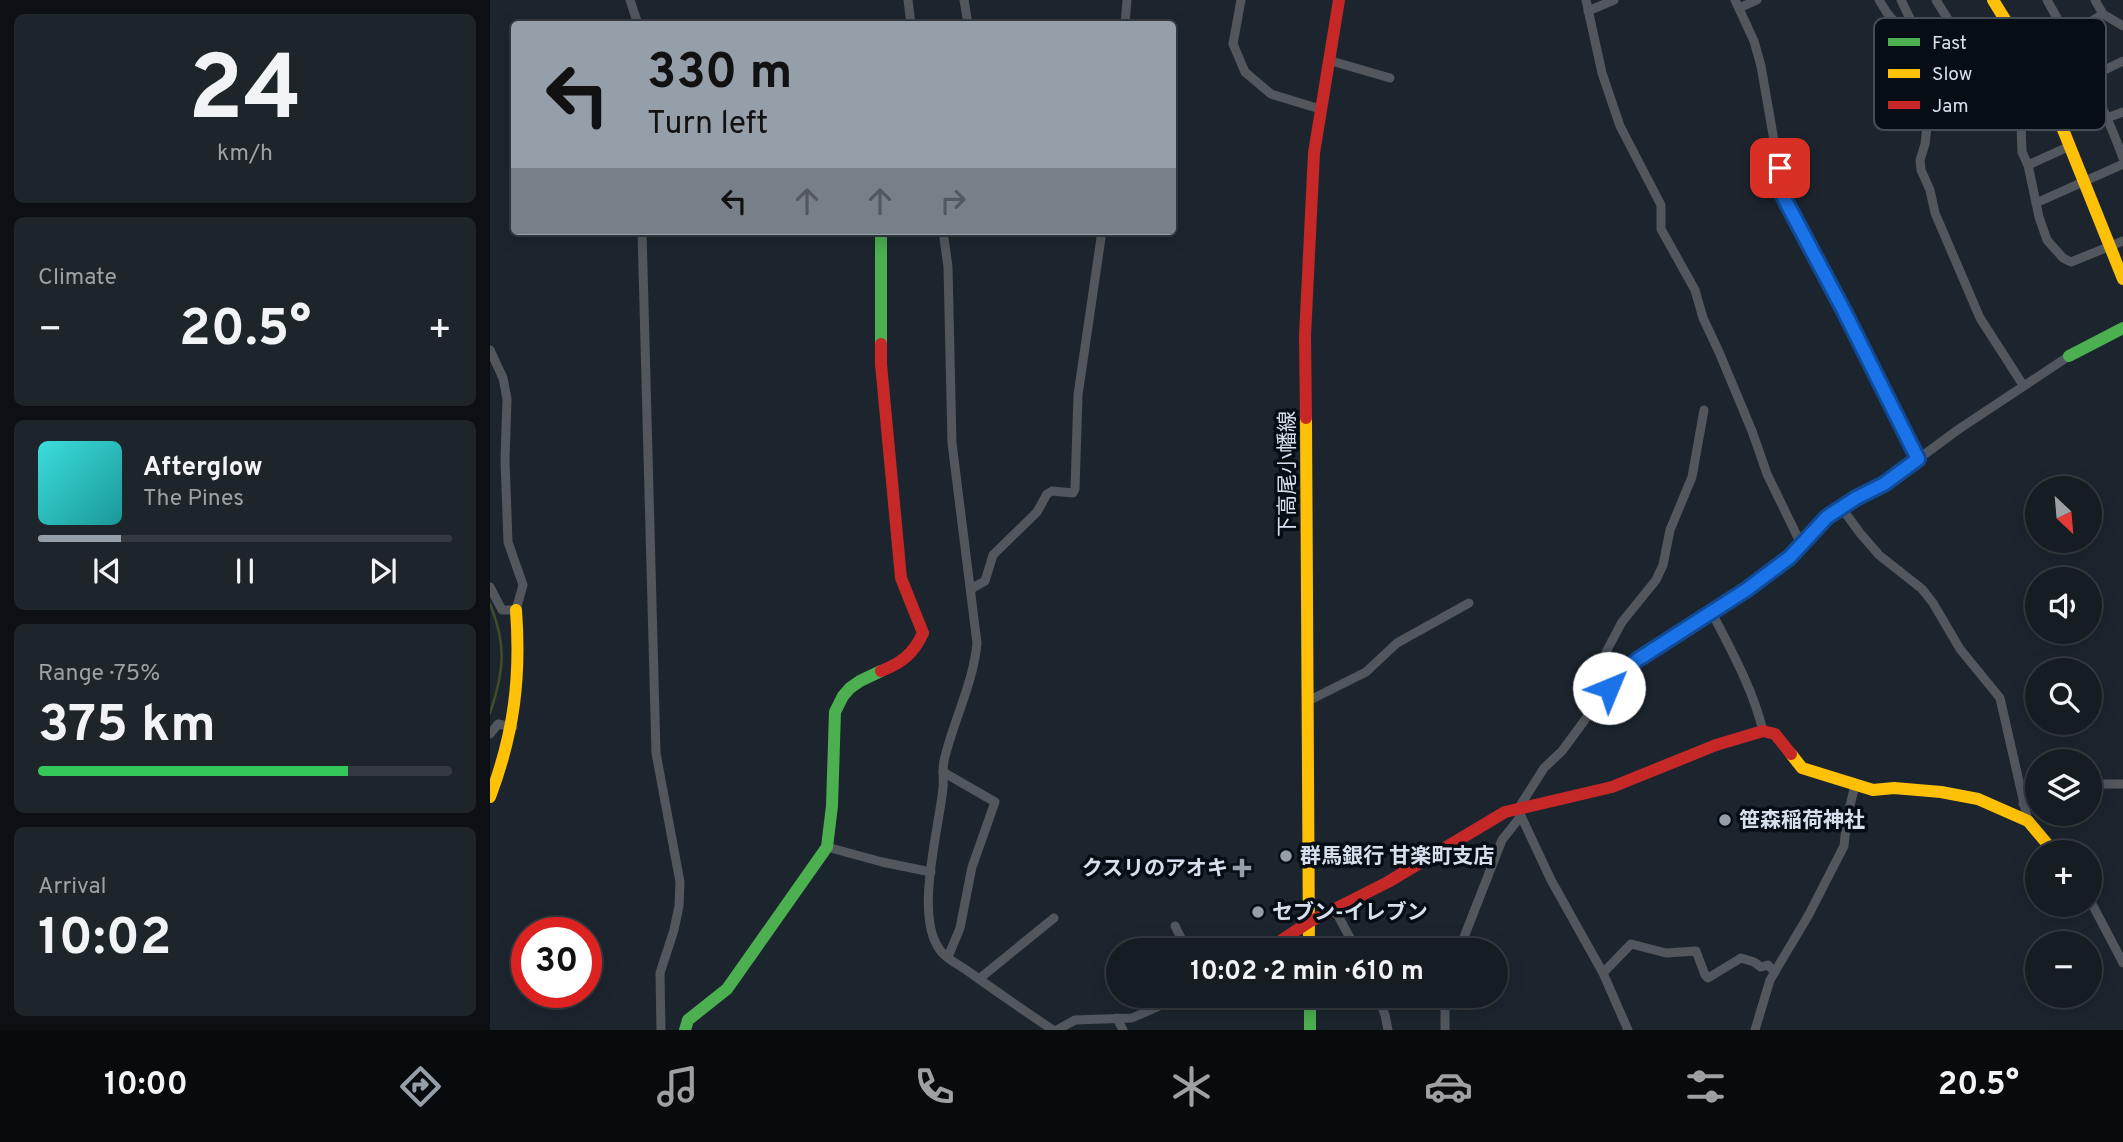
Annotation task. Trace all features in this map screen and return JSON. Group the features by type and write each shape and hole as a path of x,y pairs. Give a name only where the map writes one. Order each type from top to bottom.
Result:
{"street":[{"path":"630,0 637,21"},
{"path":"908,0 911,21"},
{"path":"964,0 968,21"},
{"path":"1125,21 1127,0"},
{"path":"1241,0 1233,44 1245,72 1270,94 1320,109"},
{"name":"下高尾小幡線","path":"1309,938 1305,336 1313,167 1339,0"},
{"path":"1586,0 1602,73 1620,126 1661,205 1661,229 1695,290 1703,318 1752,431 1767,474 1801,544"},
{"path":"1588,10 1614,0"},
{"path":"1756,0 1737,4 1754,41 1761,66 1784,198 1918,459"},
{"path":"1879,0 1891,18"},
{"path":"1901,0 1910,18"},
{"path":"1936,0 1947,18"},
{"path":"1993,0 2004,18"},
{"path":"2047,0 2057,18"},
{"path":"2095,0 2103,14 2123,26"},
{"path":"2096,18 2103,14"},
{"path":"1328,60 1390,78"},
{"path":"2106,69 2123,61"},
{"path":"2123,112 2107,118 2123,158"},
{"path":"1927,130 1920,160 1921,170 1930,190 1935,213 1980,318 2023,385"},
{"path":"2021,130 2022,152 2028,165 2047,240 2063,258 2071,262 2123,241"},
{"path":"2063,130 2123,279"},
{"path":"2028,165 2070,146"},
{"path":"2036,203 2123,164"},
{"path":"642,235 656,754 680,882 674,930 660,973 661,1030"},
{"path":"685,1030 688,1020 727,989 827,847 832,806 835,712 841,699 852,686 904,661 914,651 923,633 901,578 881,364 881,235"},
{"path":"944,235 948,267 952,443 977,643 975,664 943,765 943,786 931,872 930,929 941,952 1055,1030 1076,1020 1132,1017 1153,1008"},
{"path":"971,589 985,581 993,555 1037,512 1047,494 1052,491 1073,493 1075,489 1079,395 1101,235"},
{"path":"1464,938 1502,840 1544,768 1562,751 1609,688 1637,660 1746,590 1790,557 1827,517 1842,506 1884,484 2023,385 2069,356 2123,328"},
{"path":"490,350 503,378 507,400 505,469 508,542 523,585 516,610 520,672 518,697 505,757 490,797"},
{"path":"1609,688 1604,672 1606,652 1622,622 1656,580 1663,565 1670,530 1692,477 1704,410"},
{"path":"1842,506 1879,555 1904,577 1923,589 1960,649 2000,698 2025,811"},
{"path":"490,587 502,610 516,610"},
{"path":"1308,701 1366,672 1397,643 1469,603"},
{"path":"1711,611 1738,663 1758,710 1763,732"},
{"path":"490,734 498,724 513,727"},
{"path":"1285,938 1334,908 1388,882 1505,812 1519,813 1612,787 1716,745 1769,731 1775,734 1802,768 1817,774 1873,790 1894,788 1941,792 1978,799 2025,820"},
{"path":"943,772 995,802 972,867 960,928 948,957"},
{"path":"2102,784 2123,784"},
{"path":"1755,1030 1770,980 1808,916 1844,846 1855,785"},
{"path":"1519,813 1551,880 1603,973 1628,1030"},
{"path":"2032,826 2044,840"},
{"path":"827,847 931,872"},
{"path":"1334,908 1350,938"},
{"path":"2099,917 2123,963"},
{"path":"979,979 1054,918"},
{"path":"1175,926 1181,938"},
{"path":"1603,973 1631,944 1666,953 1696,951 1704,975 1708,978 1741,958 1761,967 1768,965 1775,972"},
{"path":"1310,1008 1310,1030"},
{"path":"1383,1008 1388,1030"},
{"path":"1445,1030 1446,1008"},
{"path":"1117,1018 1123,1030"}],"waterway":[{"path":"490,604 499,633 502,659 490,713"}],"traffic: fast":[{"path":"881,235 881,344"},
{"path":"2069,356 2123,328"},
{"path":"685,1030 688,1020 727,989 827,847 832,806 835,712 850,688 881,671"},
{"path":"1310,1008 1310,1030"}],"traffic: slow":[{"path":"1993,0 2004,18"},
{"path":"2063,130 2123,279"},
{"path":"1306,418 1309,938"},
{"path":"490,797 505,750 514,705 516,610"},
{"path":"1791,754 1802,768 1873,790 1894,788 1941,792 1978,799 2028,821 2044,840"}],"traffic: jam":[{"path":"1306,418 1305,336 1314,153 1339,0"},
{"path":"881,344 901,578 923,633 906,656 881,671"},
{"path":"1285,938 1309,922 1388,882 1505,812 1612,787 1716,745 1763,731 1775,734 1791,754"}],"place":[{"name":"笹森稲荷神社","path":"1725,820"},
{"name":"群馬銀行 甘楽町支店","path":"1286,856"},
{"name":"クスリのアオキ","path":"1242,868"},
{"name":"セブン-イレブン","path":"1258,912"}],"route":[{"path":"1609,688 1637,660 1746,590 1790,557 1827,517 1884,484 1918,459 1784,198 1780,168"}]}
